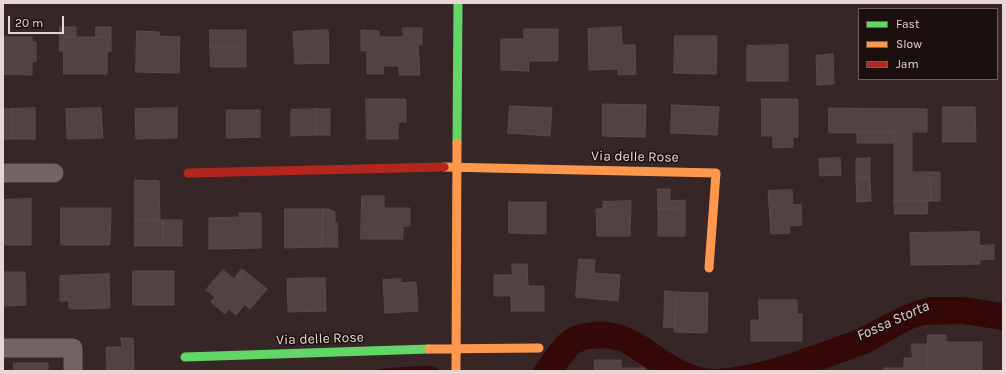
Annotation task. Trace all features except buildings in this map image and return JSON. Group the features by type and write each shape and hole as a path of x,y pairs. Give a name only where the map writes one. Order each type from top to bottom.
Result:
{"street":[{"path":"456,371 458,3"},
{"name":"Via delle Rose","path":"188,173 457,167 716,173 709,268"},
{"path":"3,173 54,173"},
{"path":"3,348 73,348 73,371"},
{"name":"Via delle Rose","path":"185,357 456,348 539,348"}],"water":[{"name":"Fossa Storta","path":"930,297 964,297 1003,303 1003,330 962,324 925,325 912,329 869,353 819,371 651,371 620,351 603,348 588,349 579,353 564,371 532,371 546,350 559,335 570,327 585,323 611,322 628,327 643,334 685,361 700,367 717,369 743,366 794,352 859,328 911,302"},
{"path":"427,366 438,368 438,371 371,371 387,368"}],"traffic: fast":[{"path":"457,143 458,3"},
{"path":"185,357 429,349"}],"traffic: slow":[{"path":"456,371 457,143"},
{"path":"444,167 716,173 709,268"},
{"path":"429,349 539,348"}],"traffic: jam":[{"path":"188,173 444,167"}]}
